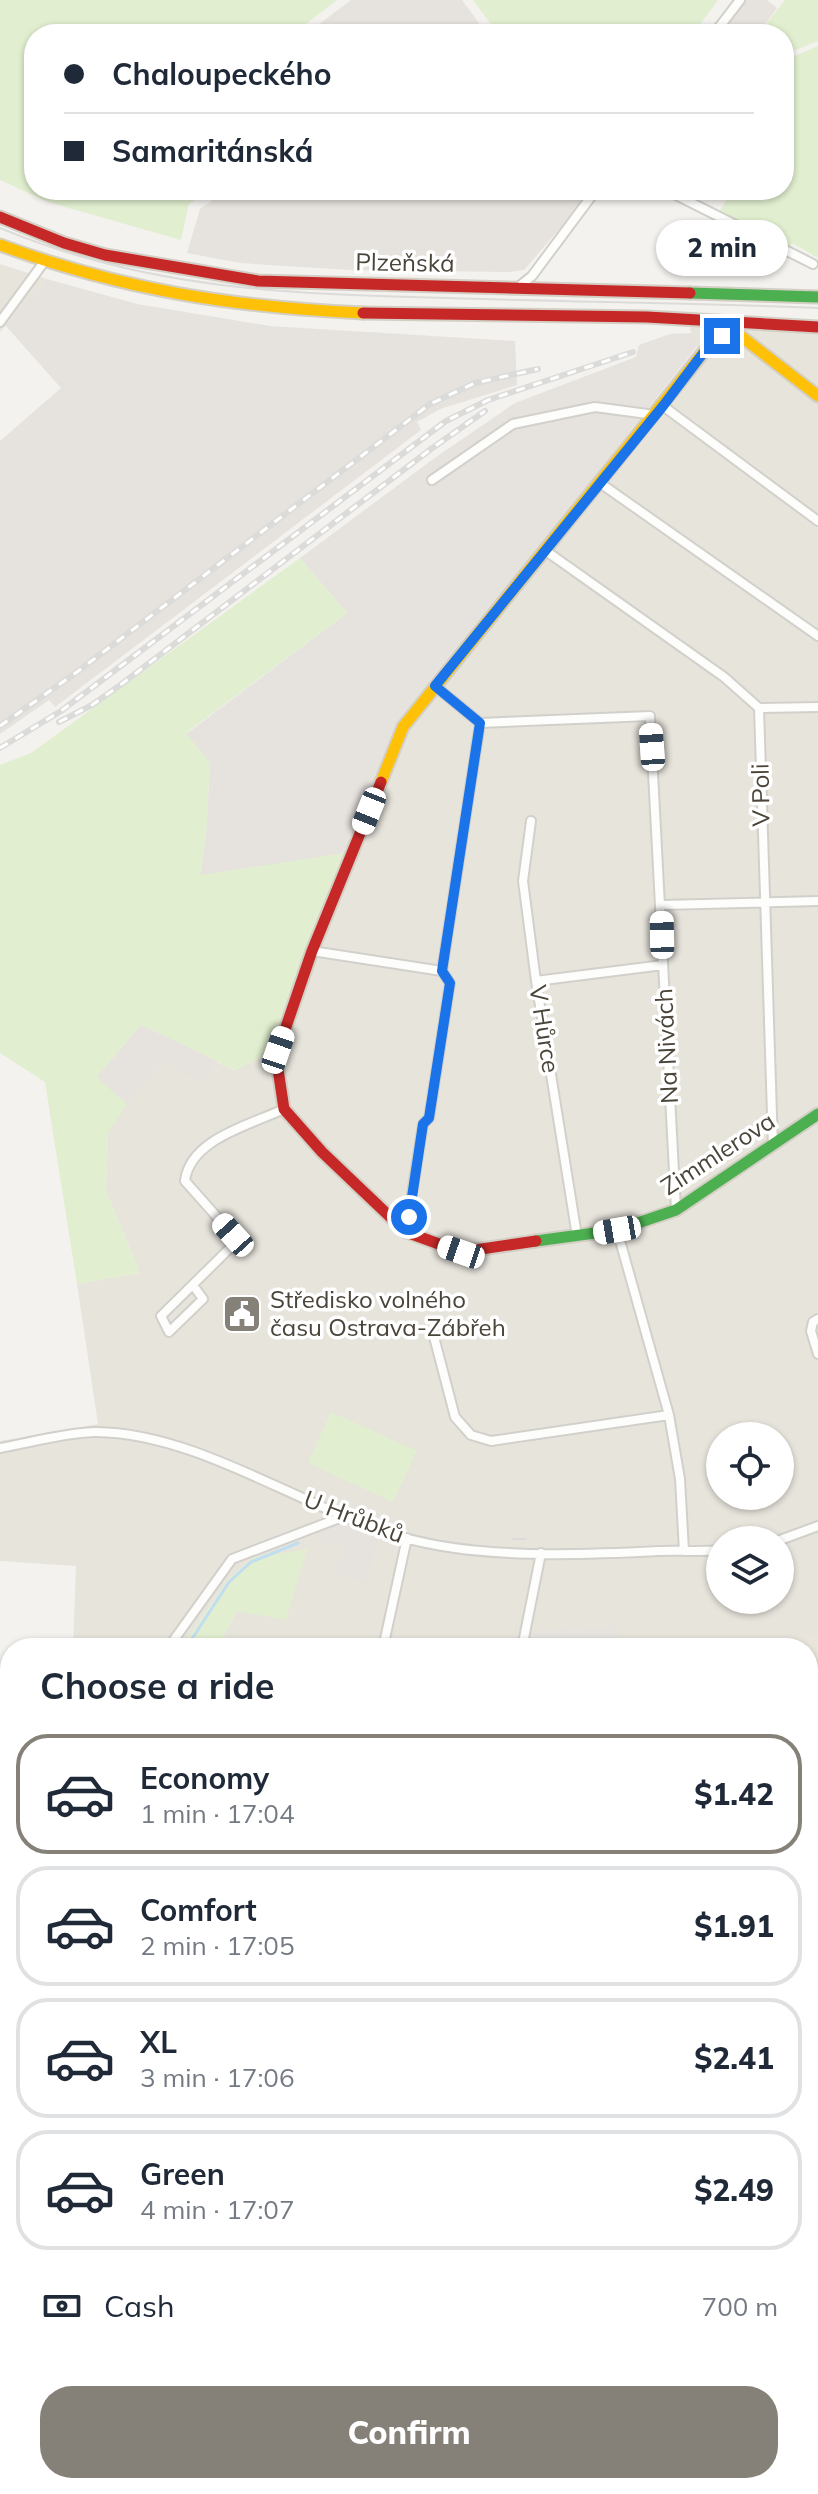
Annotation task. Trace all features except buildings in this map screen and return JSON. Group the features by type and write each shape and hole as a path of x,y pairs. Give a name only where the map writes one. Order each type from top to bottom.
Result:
{"main road":[{"name":"Plzeňská","path":"0,217 53,239 103,254 258,281 818,297"},
{"name":"Plzeňská","path":"0,245 99,279 175,295 253,306 731,320 818,327"},
{"path":"284,1109 276,1056 312,951 403,727 707,348 722,336 742,337 818,396"},
{"name":"Zimmlerova","path":"284,1109 322,1152 406,1232 461,1252 617,1230 676,1210 818,1114"}],"street":[{"path":"722,24 740,0"},
{"path":"517,288 532,276 588,200"},
{"path":"686,200 813,264"},
{"path":"0,322 44,262"},
{"path":"432,480 513,424 595,407 659,411 818,521"},
{"path":"600,483 818,636"},
{"path":"546,551 724,677 759,708 818,707"},
{"path":"406,1232 423,1124 429,1118 450,983 442,971 480,723 435,686"},
{"name":"V Poli","path":"759,708 773,1146"},
{"name":"Na Nivách","path":"480,723 650,716 676,1210"},
{"name":"V Hůrce","path":"531,821 523,881 577,1236"},
{"path":"662,905 763,900 818,901"},
{"path":"312,951 442,971"},
{"path":"536,981 663,965"},
{"path":"193,1285 203,1299 169,1332 161,1316 231,1247 233,1235 185,1181 186,1168 207,1144 284,1109"},
{"path":"617,1230 669,1415 680,1479 684,1551"},
{"path":"818,1319 813,1322 811,1331 818,1354"},
{"path":"433,1333 455,1417 471,1435 491,1441 669,1415"},
{"name":"U Hrůbků","path":"0,1448 94,1432 151,1438 204,1456 342,1517 407,1538 461,1549 541,1553 706,1550"},
{"path":"175,1638 232,1559 342,1517"},
{"path":"794,1535 818,1526"},
{"path":"385,1638 407,1538"},
{"path":"524,1638 541,1553"}],"shaded area":[{"path":"351,0 462,0 480,24 319,24"},
{"path":"740,0 767,0 777,8 765,24 722,24"},
{"path":"213,200 584,200 524,270 507,272 350,270 240,263 187,253 200,209"},
{"path":"0,264 47,279 0,332"},
{"path":"47,279 137,304 270,326 515,341 517,385 440,409 417,422 421,430 55,707 49,700 0,734 0,441 61,388 5,325"},
{"path":"689,326 818,331 818,1638 222,1638 237,1611 286,1619 306,1549 230,1577 188,1638 73,1638 76,1566 0,1561 0,1441 98,1424 77,1284 140,1273 106,1191 108,1132 97,1077 141,1025 234,1070 267,1055 398,724 440,667 697,347"},
{"path":"693,333 697,346 440,667 398,724 345,853 200,876 210,763 186,734 347,613 300,558 515,403 636,357 639,345 670,334"},
{"path":"141,1025 217,1061 204,1084 163,1061 127,1104 97,1077"},
{"path":"342,1517 381,1530 366,1583 334,1573 337,1559 345,1560 345,1549 316,1540 322,1525"},
{"path":"617,1625 618,1638 533,1638 532,1633 568,1628 569,1632"}],"green space":[{"path":"0,0 337,0 306,24 24,24 24,191 0,180"},
{"path":"473,0 718,0 700,24 491,24"},
{"path":"785,0 818,0 818,41 794,51 794,24 766,24"},
{"path":"818,46 818,258 720,211 726,200 794,200 794,56"},
{"path":"44,200 195,200 189,204 181,240"},
{"path":"300,558 347,613 186,733 210,763 206,835 200,875 345,853 267,1055 235,1070 141,1025 97,1077 127,1104 108,1133 106,1191 140,1273 77,1284 45,1082 0,1053 0,765 31,753"},
{"path":"331,1412 417,1451 393,1502 308,1463"},
{"path":"307,1549 286,1620 237,1611 222,1638 188,1638 230,1577 254,1557"}],"waterway":[{"path":"193,1638 229,1582 251,1562 298,1543"}],"tram line":[{"path":"0,228 110,265 220,285 331,294 818,308"},
{"path":"513,1539 526,1539"}],"railway":[{"path":"0,748 61,711 446,421 488,400 633,352"},
{"path":"0,726 77,672 430,404 475,383 538,369"},
{"path":"59,722 92,705 119,686 485,411"}],"traffic: fast":[{"path":"690,293 818,297"},
{"path":"536,1241 617,1230 676,1210 818,1114"}],"traffic: slow":[{"path":"0,245 90,274 178,294 268,306 363,313"},
{"path":"381,782 403,727 707,348 722,336 742,337 818,396"}],"traffic: jam":[{"path":"0,217 64,243 105,255 258,281 690,293"},
{"path":"363,313 647,317 818,327"},
{"path":"381,782 312,951 276,1056 284,1109 322,1152 406,1232 461,1252 536,1241"}],"place":[{"name":"Středisko volného času Ostrava-Zábřeh","path":"242,1314"}],"route":[{"path":"409,1217 423,1124 429,1118 450,983 442,971 480,723 435,686 707,348 722,336"}]}
